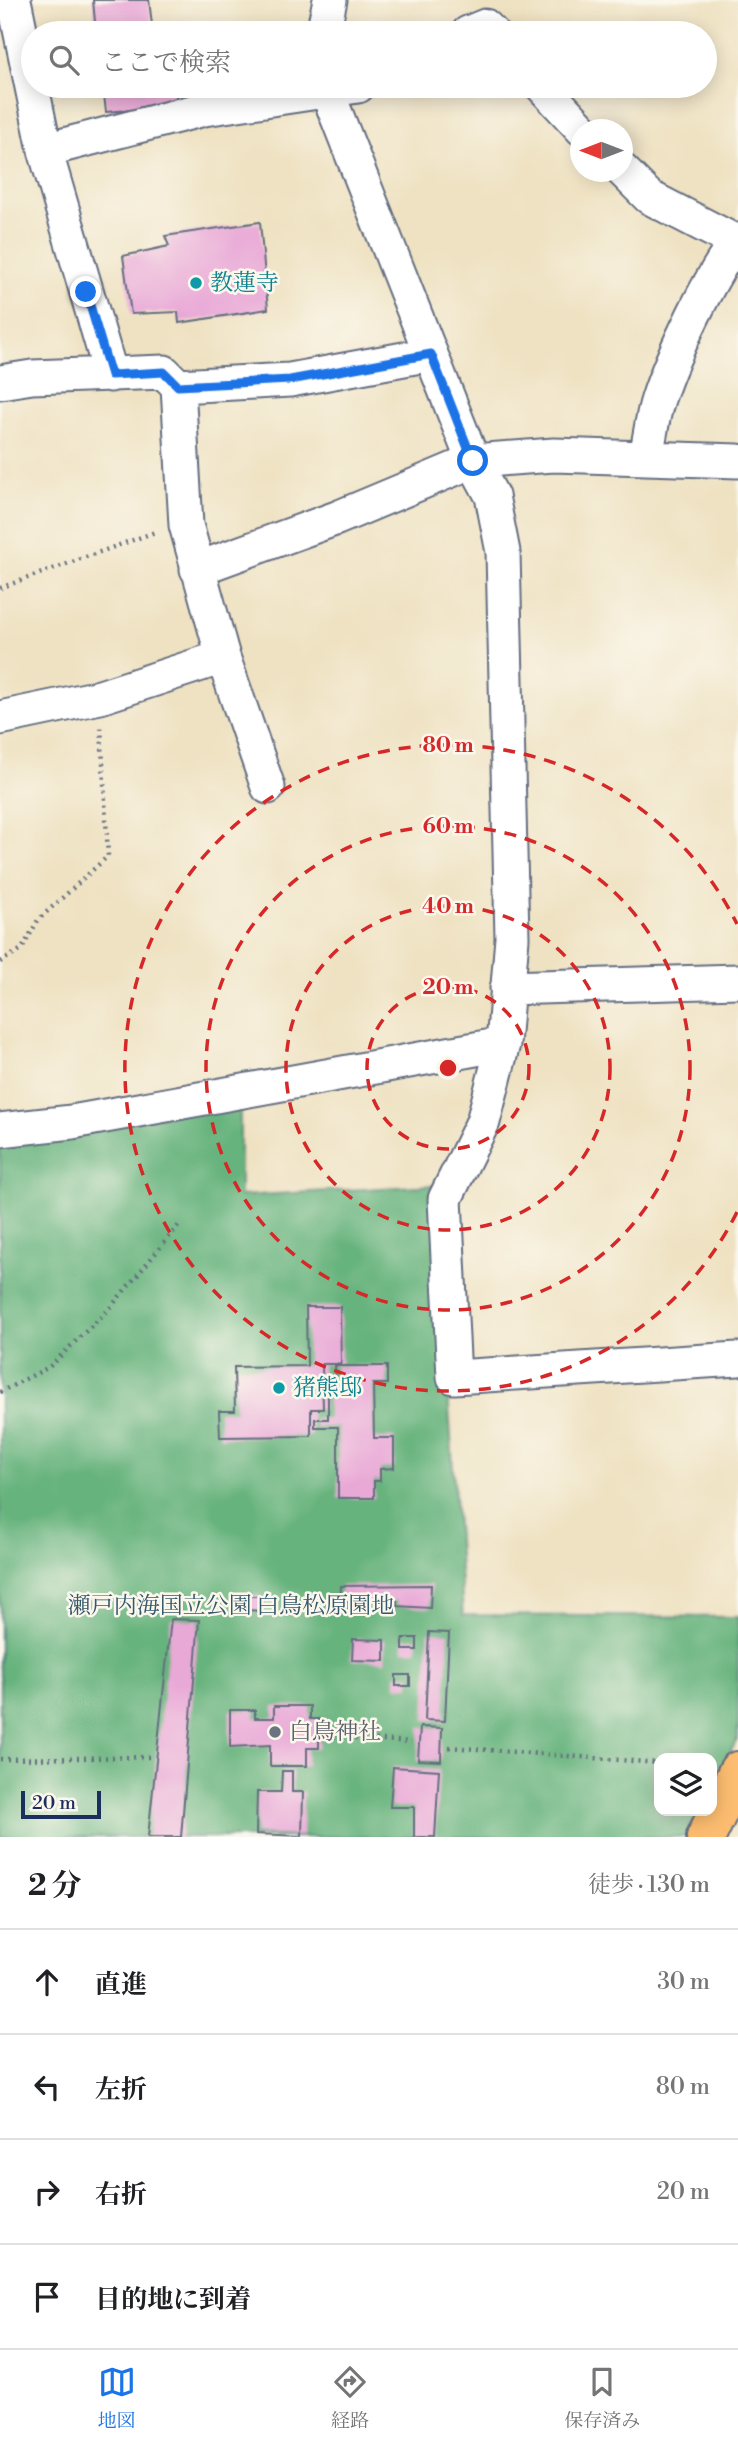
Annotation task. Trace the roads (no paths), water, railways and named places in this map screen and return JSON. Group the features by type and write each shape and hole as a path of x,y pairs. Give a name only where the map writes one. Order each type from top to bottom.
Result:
{"main road":[{"path":"706,1837 738,1771"}],"street":[{"path":"14,0 13,55 21,79"},
{"path":"326,21 330,0"},
{"path":"27,98 111,375"},
{"path":"45,150 204,109 271,98"},
{"path":"330,98 473,461 492,496 503,552 512,938 503,1044 483,1122 445,1199 454,1377 738,1359"},
{"path":"553,98 573,119"},
{"path":"633,181 649,197 737,242 723,261 692,322 658,399 646,457"},
{"path":"178,386 290,380 431,354"},
{"path":"0,382 32,377 164,372 178,386 187,525 223,657 268,787"},
{"path":"197,569 337,518 473,461 554,455 738,461"},
{"path":"0,718 100,698 223,657"},
{"path":"507,988 738,981"},
{"path":"0,1130 72,1122 503,1044"}],"place":[{"name":"教蓮寺","path":"196,283"},
{"name":"猪熊邸","path":"279,1388"},
{"name":"白鳥神社","path":"275,1732"}],"park label":[{"name":"瀬戸内海国立公園 白鳥松原園地","path":"231,1606"}]}
